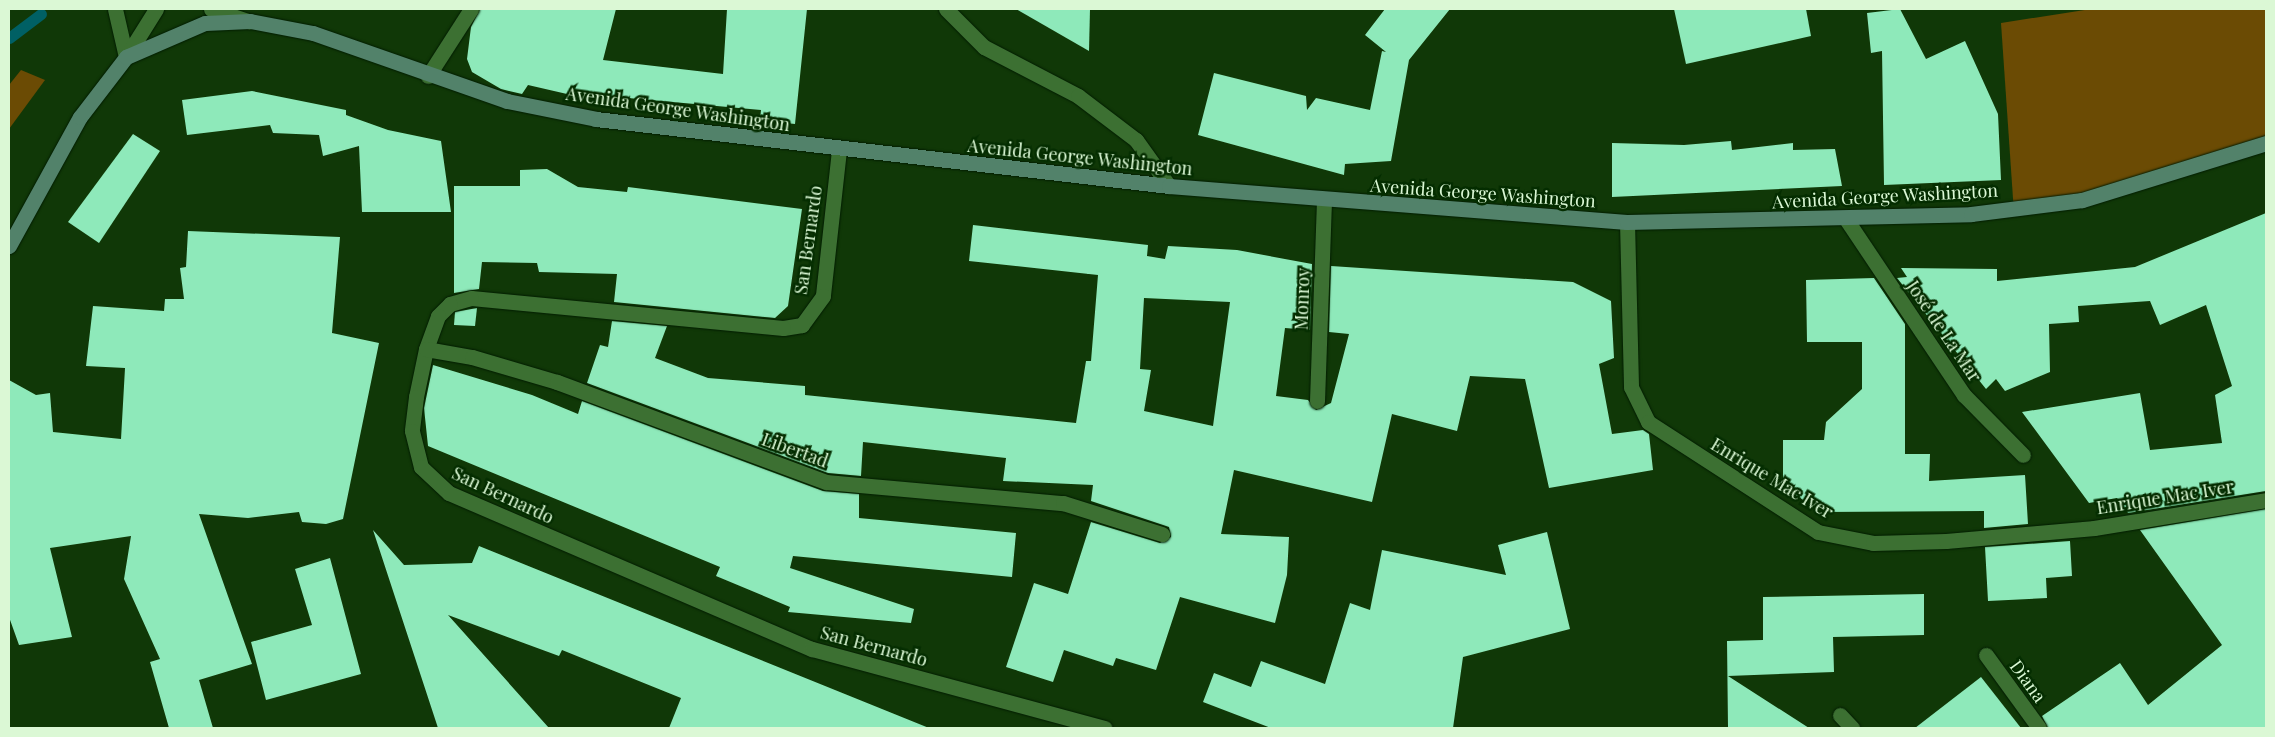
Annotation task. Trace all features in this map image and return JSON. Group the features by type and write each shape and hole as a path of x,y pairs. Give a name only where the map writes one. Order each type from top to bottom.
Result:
{"main road":[{"name":"Avenida George Washington","path":"9,246 80,117 126,57 205,23 250,21 313,32 428,76 507,101 596,119 839,150 1170,186 1324,200 1628,222 1846,219 1971,214 2082,200 2266,144"}],"street":[{"path":"115,9 126,57"},
{"path":"126,57 156,9"},
{"path":"211,9 250,21"},
{"path":"428,76 471,9"},
{"path":"946,9 984,47 1078,96 1136,140 1170,186"},
{"name":"San Bernardo","path":"839,150 823,296 802,325 783,328 471,298 450,304 438,316 426,349 412,431 415,451 430,480 448,494 812,649 1105,728"},
{"name":"Monroy","path":"1317,401 1324,200"},
{"name":"José de La Mar","path":"1846,219 1964,395 2023,455"},
{"name":"Enrique Mac Iver","path":"1628,222 1631,387 1648,422 1818,532 1873,544 1946,541 2094,528 2266,500"},
{"name":"Libertad","path":"426,349 472,357 557,382 826,482 1063,503 1162,534"},
{"name":"Diana","path":"1986,655 2039,728"},
{"path":"1840,715 1852,728"}],"shaded area":[{"path":"2091,9 2266,9 2266,144 2014,213 2001,23"},
{"path":"21,70 45,80 9,129 9,85"}],"building":[{"path":"480,9 616,9 603,60 723,74 727,9 807,9 795,124 760,120 761,110 595,95 593,100 528,85 522,94 501,89 472,72 467,59 471,27"},
{"path":"1016,9 1090,9 1089,51"},
{"path":"1385,9 1450,9 1409,60 1391,161 1345,164 1344,175 1198,135 1214,73 1306,96 1307,110 1316,98 1370,110 1382,51 1386,52 1365,35"},
{"path":"1674,9 1806,9 1811,36 1686,64"},
{"path":"1900,9 1926,59 1965,41 1998,114 2001,180 1884,185 1882,51 1871,53 1867,13"},
{"path":"252,91 346,110 346,115 388,130 441,141 451,212 362,212 359,146 323,156 319,135 273,133 270,125 187,135 182,100"},
{"path":"133,134 160,151 99,243 68,222"},
{"path":"1731,141 1732,150 1793,143 1793,150 1835,149 1842,186 1612,197 1612,143 1684,145"},
{"path":"547,169 578,187 627,192 628,187 802,209 788,306 775,318 614,302 617,274 539,272 537,263 482,262 479,289 454,293 454,186 520,186 520,170"},
{"path":"2266,213 2266,491 2128,513 2117,498 2089,503 2022,412 2140,393 2150,450 2222,443 2215,395 2232,386 2206,305 2160,325 2150,301 2078,306 2079,322 2049,324 2050,372 2005,391 1996,379 1986,389 1897,278 1907,277 1901,268 1997,269 1997,281 2135,267"},
{"path":"973,225 1148,245 1147,256 1165,259 1168,246 1237,250 1312,264 1310,330 1285,328 1276,396 1308,400 1316,410 1331,403 1349,334 1329,332 1331,266 1573,282 1611,301 1614,358 1599,364 1612,434 1643,430 1649,434 1653,470 1549,488 1525,379 1470,376 1457,431 1392,414 1372,502 1234,470 1221,534 1289,537 1287,575 1275,623 1180,597 1156,670 1116,658 1113,666 1064,650 1053,682 1006,667 1034,583 1068,594 1091,522 1160,543 1171,537 1169,527 1091,501 1093,485 1003,481 1006,458 863,442 861,476 828,473 587,383 600,345 608,347 612,321 667,326 655,358 708,378 805,386 805,395 1076,423 1086,361 1091,361 1098,275 969,261","holes":["1144,298 1230,302 1213,426 1144,411 1151,370 1140,369"]},
{"path":"188,231 340,237 332,333 379,343 343,519 326,524 302,522 299,512 248,518 199,514 252,664 199,680 213,728 169,728 150,662 160,659 124,579 131,536 50,548 72,637 19,645 9,617 9,380 36,395 50,393 53,432 121,439 125,368 86,366 93,306 164,311 165,299 184,299 180,268 186,267"},
{"path":"1874,278 1905,324 1905,454 1930,454 1929,481 2025,475 2028,524 1984,528 1984,511 1822,512 1783,487 1783,440 1824,440 1826,422 1862,389 1862,342 1807,342 1806,280"},
{"path":"477,308 475,326 454,325 455,312"},
{"path":"433,365 532,395 578,414 582,401 823,491 859,494 859,518 1016,533 1012,577 793,556 790,568 914,609 911,623 788,612 790,607 716,576 720,567 428,446 424,408"},
{"path":"2266,509 2266,728 2048,728 2042,716 2120,663 2148,705 2222,645 2140,530"},
{"path":"373,530 404,565 472,563 479,546 929,728 669,728 681,698 562,650 559,656 448,615 549,728 438,728"},
{"path":"1547,532 1570,629 1463,657 1453,728 1271,728 1203,702 1214,673 1251,687 1261,661 1325,684 1350,603 1370,610 1382,550 1506,575 1498,545"},
{"path":"2070,541 2072,576 2046,578 2047,598 1988,601 1985,547"},
{"path":"330,558 361,674 266,700 251,642 312,625 295,569"},
{"path":"1924,594 1924,635 1833,637 1834,672 1728,676 1809,728 1728,728 1727,641 1763,640 1763,597"},
{"path":"1981,677 2021,728 1915,728"}],"waterway":[{"path":"9,38 41,14"}]}
